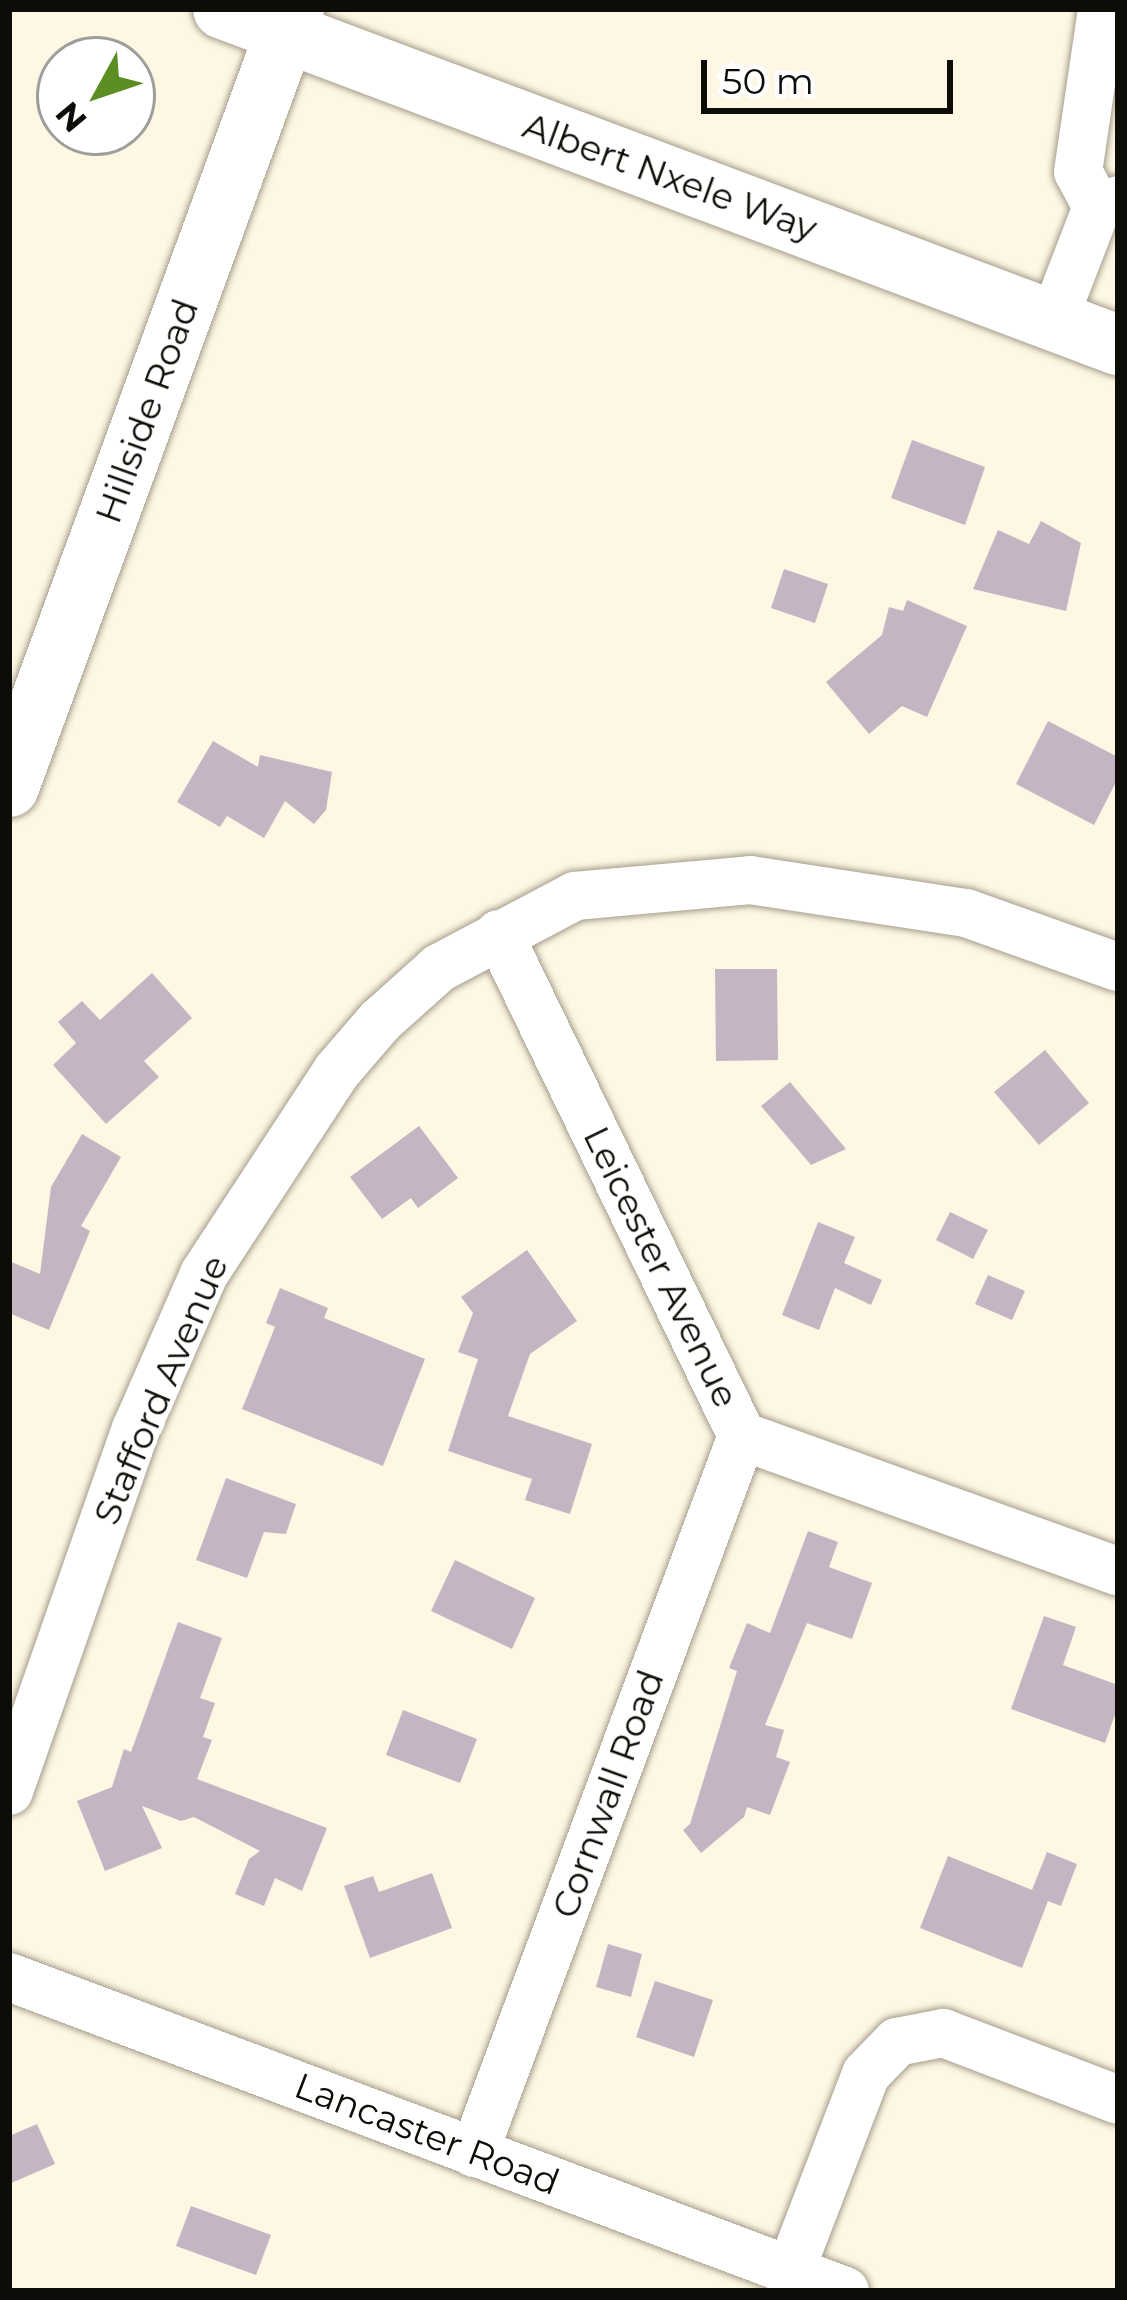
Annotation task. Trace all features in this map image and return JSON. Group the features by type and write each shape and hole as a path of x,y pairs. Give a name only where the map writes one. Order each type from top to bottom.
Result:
{"main road":[{"name":"Albert Nxele Way","path":"223,9 289,22 1118,345"},
{"name":"Hillside Road","path":"9,787 289,22"}],"street":[{"path":"1053,321 1108,204 1078,172 1102,9"},
{"name":"Stafford Avenue","path":"9,1791 136,1429 204,1274 256,1187 366,1037 439,968 575,896 750,880 966,913 1118,967"},
{"name":"Leicester Avenue","path":"499,934 742,1436 1118,1571"},
{"name":"Cornwall Road","path":"474,2153 742,1436"},
{"name":"Lancaster Road","path":"9,1977 845,2291"},
{"path":"790,2272 866,2074 897,2042 943,2033 1118,2100"}],"building":[{"path":"912,440 985,467 965,525 891,498"},
{"path":"1041,521 1081,543 1066,611 973,589 998,530 1029,544"},
{"path":"784,569 828,584 815,623 771,608"},
{"path":"907,600 967,626 927,717 902,706 869,734 826,682 882,635 889,607 903,611"},
{"path":"1048,721 1118,757 1118,778 1094,825 1016,784"},
{"path":"213,741 258,767 260,755 332,772 326,810 314,824 285,801 264,838 227,816 220,827 177,802"},
{"path":"715,969 777,969 778,1060 716,1061"},
{"path":"152,973 192,1018 144,1061 159,1077 106,1124 53,1065 76,1043 58,1022 82,1001 100,1020"},
{"path":"1045,1050 1089,1103 1039,1145 994,1092"},
{"path":"790,1082 846,1149 811,1165 761,1106"},
{"path":"419,1126 458,1178 418,1208 411,1198 382,1219 350,1177"},
{"path":"82,1134 121,1157 81,1226 90,1231 49,1330 9,1313 9,1261 40,1274 51,1187"},
{"path":"950,1212 988,1230 973,1259 936,1240"},
{"path":"818,1222 855,1237 844,1263 882,1280 871,1305 835,1288 819,1330 782,1315"},
{"path":"527,1250 577,1321 530,1354 508,1416 592,1444 570,1514 525,1500 532,1479 448,1451 478,1359 458,1352 473,1313 461,1297"},
{"path":"988,1275 1025,1291 1012,1320 975,1304"},
{"path":"280,1288 328,1308 324,1318 425,1359 383,1466 242,1409 275,1327 266,1323"},
{"path":"226,1478 296,1504 286,1534 264,1532 247,1578 196,1560"},
{"path":"808,1531 838,1542 829,1567 872,1583 852,1639 807,1623 765,1725 784,1730 776,1757 790,1762 770,1815 747,1807 744,1817 701,1853 683,1830 690,1824 737,1671 729,1668 747,1623 770,1633"},
{"path":"455,1560 535,1598 512,1649 431,1611"},
{"path":"1044,1616 1076,1627 1063,1665 1118,1685 1118,1706 1105,1743 1011,1709"},
{"path":"178,1622 222,1638 200,1698 215,1703 203,1737 212,1740 197,1779 327,1828 302,1891 275,1878 264,1906 235,1894 249,1859 260,1851 194,1817 181,1821 142,1806 162,1848 105,1871 77,1801 112,1787 124,1749 131,1752"},
{"path":"403,1710 477,1739 460,1783 386,1755"},
{"path":"1047,1852 1077,1864 1061,1906 1048,1901 1022,1968 920,1928 948,1856 1032,1890"},
{"path":"432,1873 452,1928 370,1958 344,1886 373,1876 379,1892"},
{"path":"608,1944 642,1954 631,1997 596,1987"},
{"path":"655,1981 713,2000 694,2057 636,2037"},
{"path":"37,2124 55,2164 9,2184 9,2136"},
{"path":"191,2206 271,2235 256,2275 176,2246"}]}
